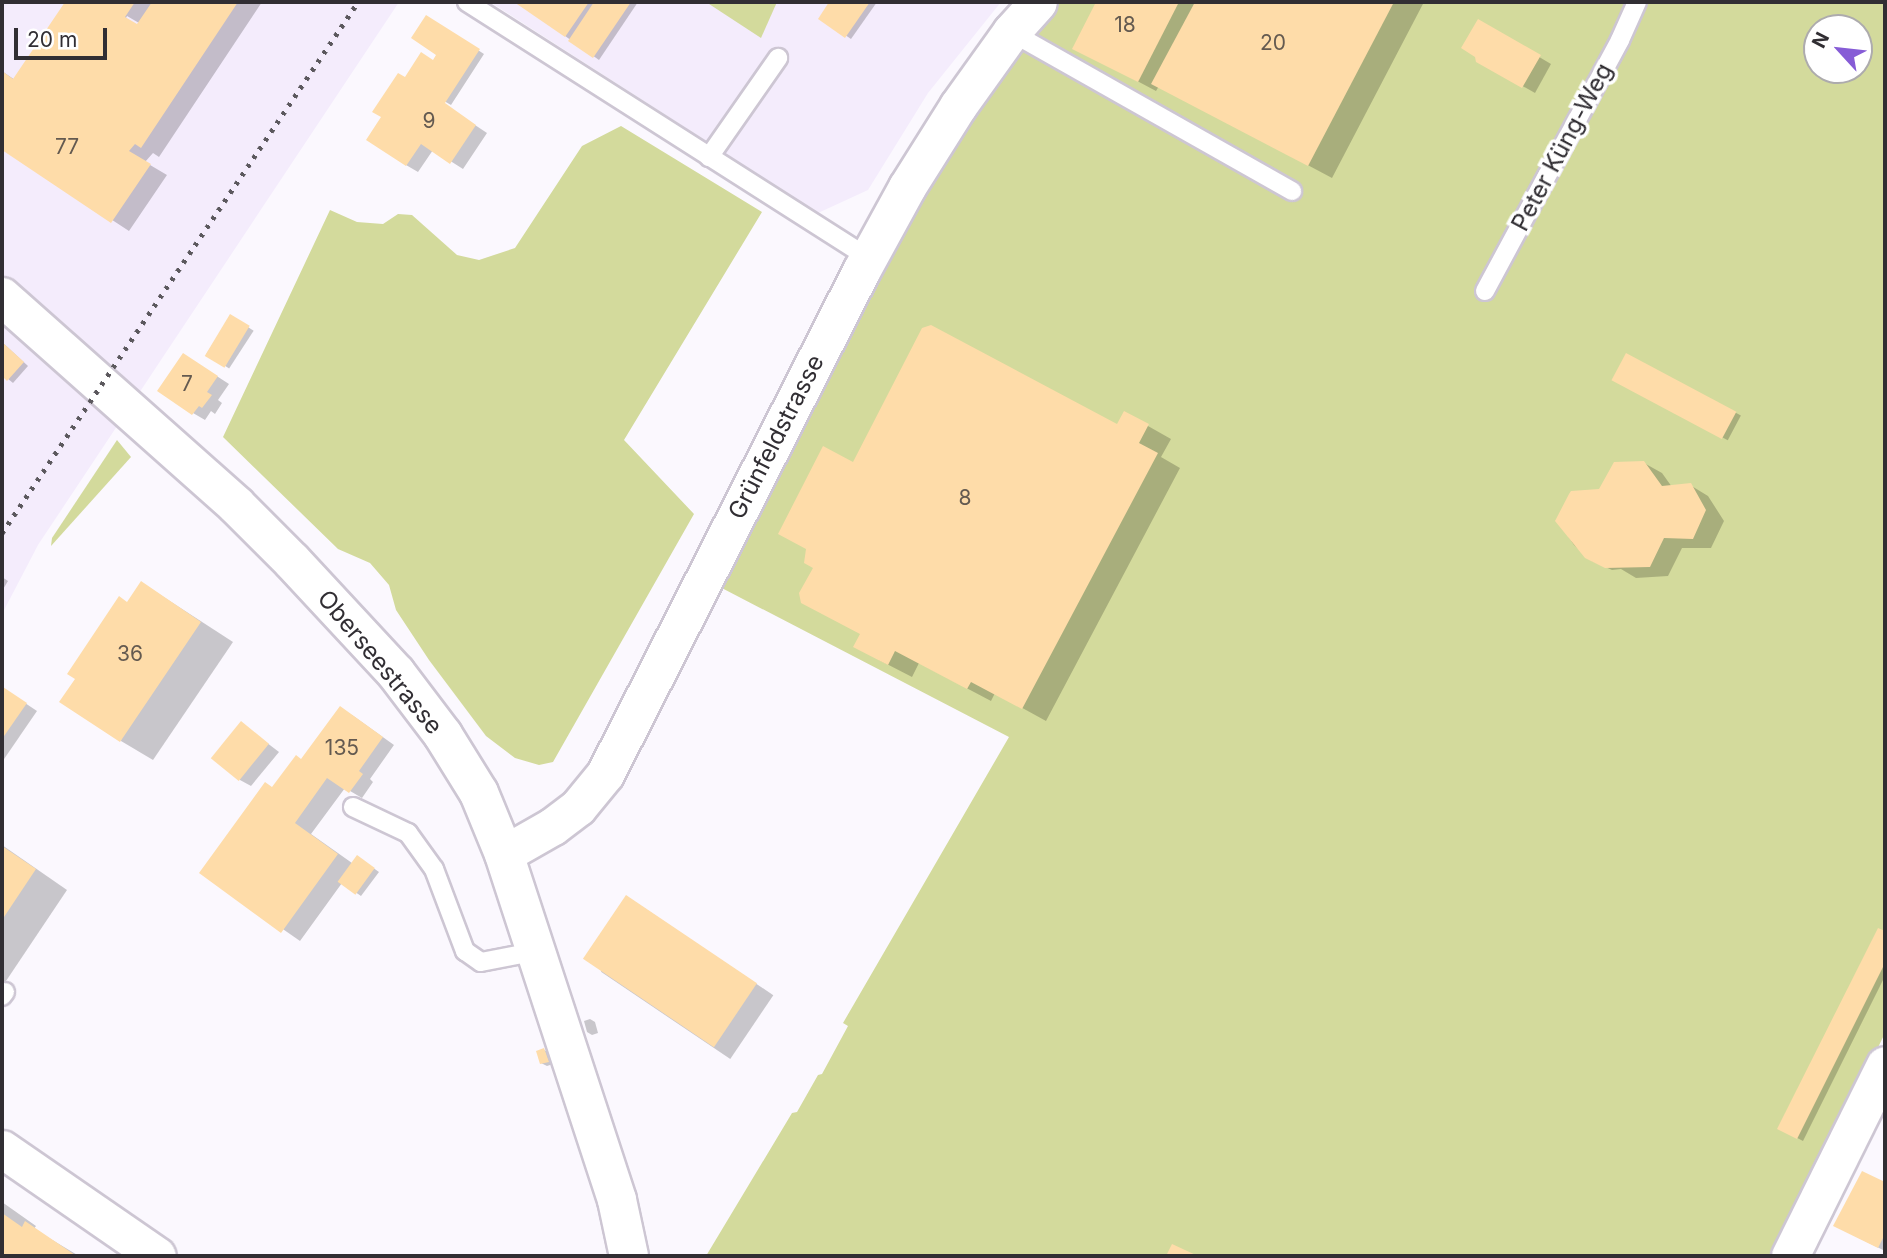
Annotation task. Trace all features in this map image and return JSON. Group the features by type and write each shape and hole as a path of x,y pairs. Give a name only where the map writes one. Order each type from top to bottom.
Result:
{"street":[{"name":"Grünfeldstrasse","path":"504,854 554,826 578,807 605,774 868,257 951,118 1011,32 1038,2"},
{"name":"Oberseestrasse","path":"2,297 236,506 348,618 396,673 443,735 479,793 504,854 538,951 617,1200 629,1256"},
{"path":"1790,1256 1885,1065"},
{"path":"2,1149 156,1256"}],"lane":[{"path":"467,2 868,257"},
{"name":"Peter Küng-Weg","path":"1485,291 1620,40 1637,2"},
{"path":"1011,32 1293,191"},
{"path":"709,157 778,58"},
{"path":"354,807 408,833 435,869 465,951 481,962 538,951"}],"shaded area":[{"path":"2,2 399,2 38,545 2,614"},
{"path":"490,2 1001,2 928,93 868,190 818,213"}],"green space":[{"path":"706,2 777,2 761,38"},
{"path":"1054,2 1885,2 1885,1033 1777,1256 706,1256 792,1113 797,1112 818,1075 822,1074 848,1026 843,1023 1009,737 716,585 942,155"},
{"path":"621,126 762,212 624,440 694,514 553,762 539,765 515,758 486,736 429,660 396,610 389,585 370,563 338,549 223,437 330,210 357,222 383,224 398,214 412,215 457,255 479,260 515,248 582,146"},
{"path":"117,440 131,457 51,546 52,538"}],"building":[{"path":"65,2 135,2 125,17 137,24 152,2 238,2 141,148 135,144 129,151 151,164 111,223 2,150 2,71 13,79"},
{"path":"514,2 589,2 565,37"},
{"path":"594,2 631,2 593,58 568,41"},
{"path":"829,2 870,2 845,38 818,19"},
{"path":"1096,2 1179,2 1138,82 1072,49"},
{"path":"1195,2 1394,2 1308,166 1151,84"},
{"path":"426,15 480,49 445,103 476,125 450,164 421,144 406,166 366,140 381,117 372,112 398,73 405,77 421,52 433,60 436,55 411,38"},
{"path":"1478,19 1541,55 1522,88 1476,62 1475,57 1461,48"},
{"path":"230,314 250,326 224,368 205,356"},
{"path":"931,325 1117,424 1124,411 1149,424 1139,443 1158,453 1022,709 971,682 967,689 895,651 888,665 853,647 860,634 801,603 799,593 813,568 804,563 806,549 778,534 823,446 853,462 922,328"},
{"path":"2,342 24,362 7,381 2,376"},
{"path":"183,353 218,376 207,392 212,395 202,408 199,406 192,415 157,391"},
{"path":"1626,353 1736,412 1722,439 1611,380"},
{"path":"1644,461 1662,486 1691,483 1706,510 1693,539 1664,538 1650,567 1605,568 1585,558 1555,521 1571,491 1599,489 1614,462"},
{"path":"141,581 201,622 120,742 59,702 75,679 67,674 119,596 127,602"},
{"path":"3,687 27,703 2,739 2,689"},
{"path":"340,706 383,737 359,771 363,774 349,793 327,778 295,823 338,854 281,933 199,873 265,782 272,787 296,755 301,759"},
{"path":"241,721 269,744 239,781 211,758"},
{"path":"2,846 36,869 2,920"},
{"path":"357,855 375,868 355,895 338,882"},
{"path":"626,895 757,983 714,1047 583,959"},
{"path":"1878,928 1885,931 1885,963 1797,1139 1777,1129"},
{"path":"544,1048 549,1062 540,1064 536,1051"},
{"path":"1862,1171 1885,1182 1885,1234 1878,1248 1833,1226"},
{"path":"2,1213 22,1227 25,1221 75,1255 2,1256"},
{"path":"1172,1244 1198,1256 1166,1256"}],"railway":[{"path":"2,533 358,2"}]}
